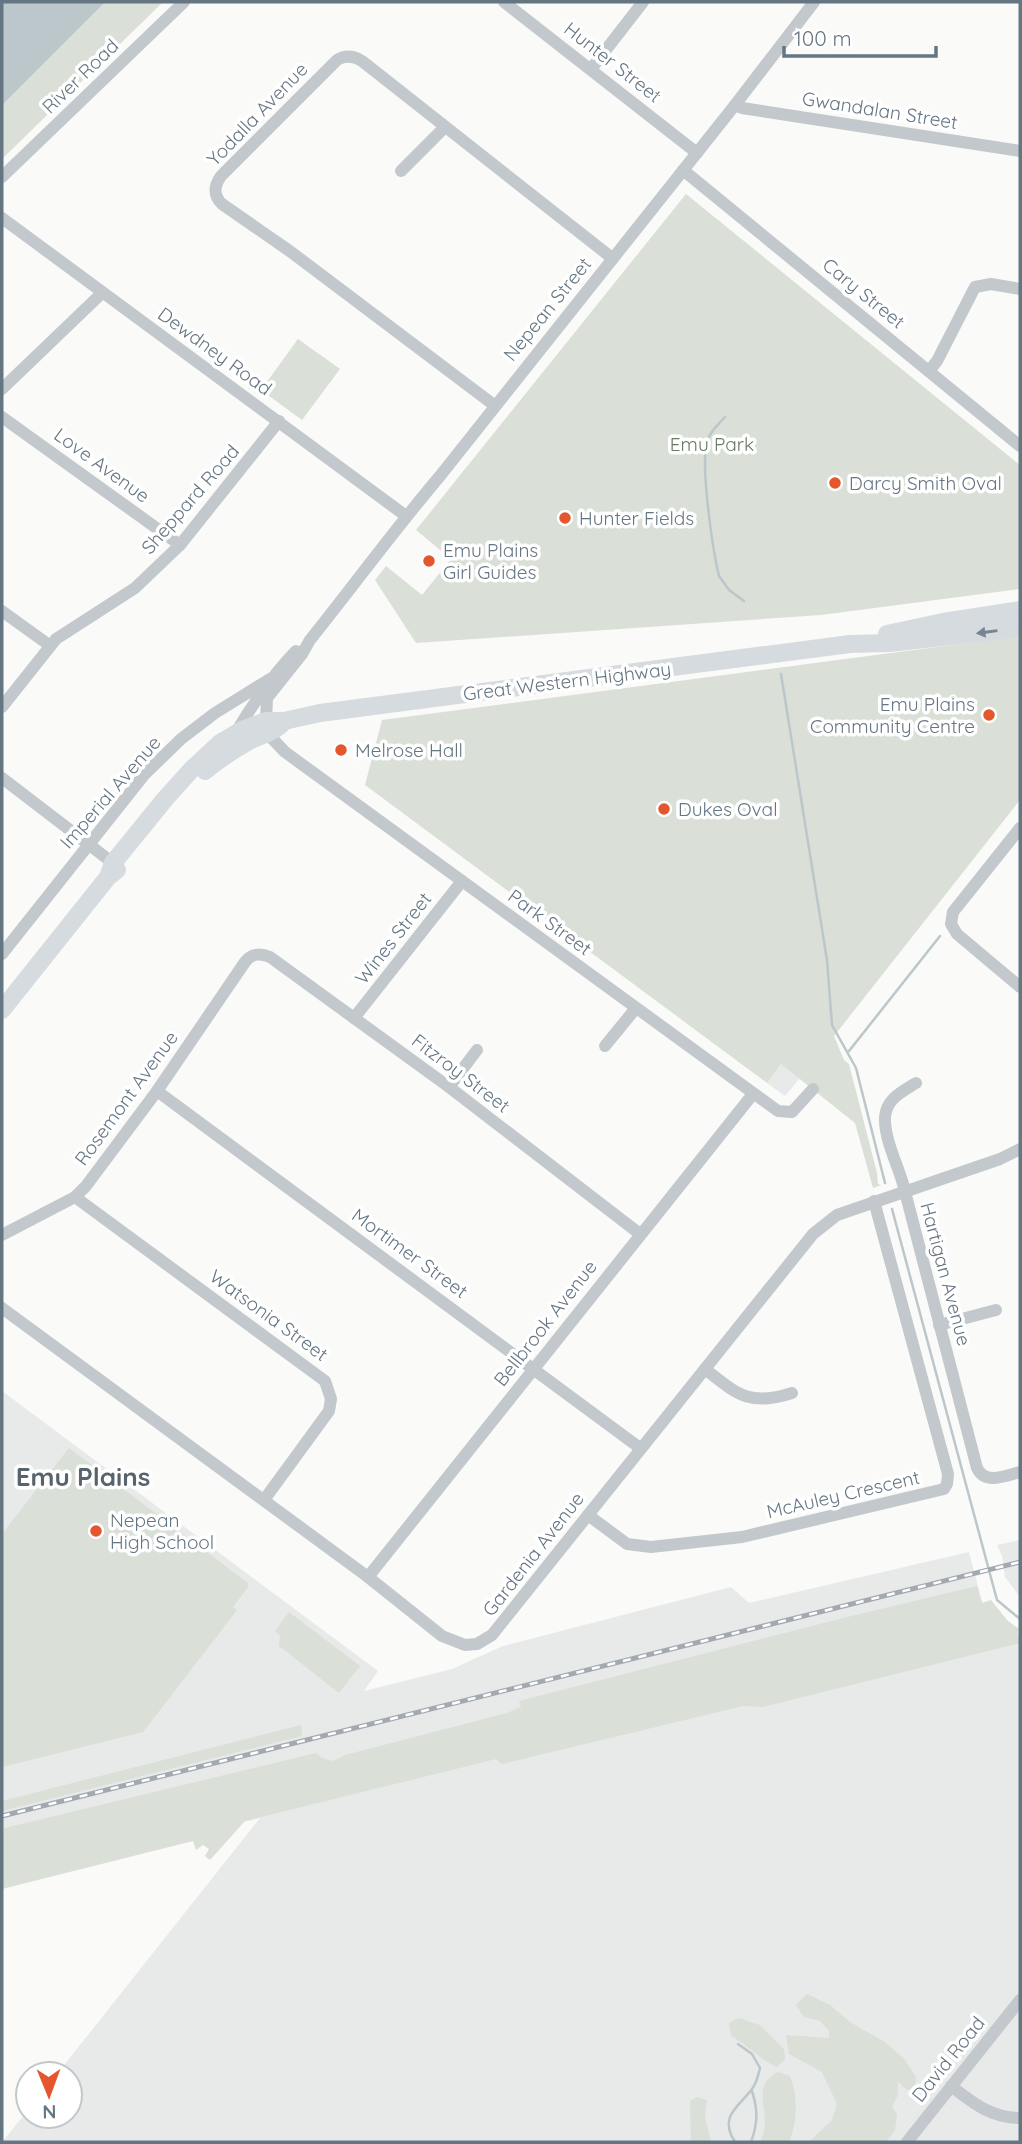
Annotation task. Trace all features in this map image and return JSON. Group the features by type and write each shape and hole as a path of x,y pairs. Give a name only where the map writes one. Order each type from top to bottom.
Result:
{"highway":[{"name":"Great Western Highway","path":"2,1010 192,768 235,734 320,713 850,644 943,622 1020,610"},
{"name":"Great Western Highway","path":"850,644 890,643 1020,628"},
{"name":"Great Western Highway","path":"111,870 119,868 175,800 206,769 267,727"}],"street":[{"name":"River Road","path":"2,177 184,2"},
{"name":"Hunter Street","path":"504,2 697,153"},
{"path":"591,69 643,2"},
{"name":"Nepean Street","path":"267,727 267,698 310,640 814,2"},
{"name":"Yodalla Avenue","path":"494,405 291,252 222,204 215,193 215,187 222,176 337,60 354,57 612,258"},
{"name":"Gwandalan Street","path":"735,105 1020,151"},
{"path":"401,170 445,127"},
{"name":"Cary Street","path":"683,170 1020,446"},
{"name":"Dewdney Road","path":"2,218 406,516"},
{"path":"929,371 937,361 975,287 991,284 1020,289"},
{"path":"2,389 102,293"},
{"name":"Love Avenue","path":"2,417 180,545"},
{"name":"Sheppard Road","path":"2,707 49,645 135,588 180,545 279,421"},
{"path":"2,611 49,645"},
{"name":"Nepean Street","path":"235,734 270,679 310,640"},
{"name":"Imperial Avenue","path":"2,954 144,775 181,739 215,713 270,679"},
{"name":"Park Street","path":"267,727 285,752 778,1111 788,1113 795,1110 813,1089"},
{"path":"2,778 89,845 111,870"},
{"path":"1020,828 953,912 951,924 956,933 1020,987"},
{"name":"Wines Street","path":"354,1018 462,881"},
{"name":"Fitzroy Street","path":"255,955 270,957 449,1087 640,1234"},
{"name":"Rosemont Avenue","path":"2,1235 75,1197 86,1186 157,1091 245,962 255,955"},
{"path":"606,1046 636,1008"},
{"path":"449,1087 477,1050"},
{"name":"Hartigan Avenue","path":"916,1083 891,1100 885,1117 886,1129 977,1468 983,1477 991,1479 1020,1472"},
{"name":"Mortimer Street","path":"157,1091 640,1448"},
{"name":"Bellbrook Avenue","path":"368,1577 753,1094"},
{"name":"Gardenia Avenue","path":"2,1308 368,1577 442,1636 459,1644 477,1644 492,1635 813,1234 837,1215 1000,1159 1020,1149"},
{"name":"Watsonia Street","path":"75,1197 325,1381 331,1399 329,1411 264,1500"},
{"name":"McAuley Crescent","path":"588,1515 626,1544 651,1547 742,1537 944,1489 948,1474 874,1201"},
{"path":"939,1325 996,1310"},
{"path":"705,1369 737,1395 748,1398 792,1393"},
{"name":"David Road","path":"907,2142 1020,2000"},
{"path":"951,2086 987,2112 1020,2118"}],"shaded area":[{"path":"2,2 105,2 2,105"},
{"path":"781,1064 800,1078 785,1096 767,1083"},
{"path":"2,1391 378,1671 364,1691 452,1669 503,1646 731,1587 749,1603 969,1552 986,1617 1020,1635 1020,2142 2,2142 14,2127 14,2130 84,2130 84,2060 68,2060 260,1818 2,1882"},
{"path":"1020,1540 1020,1597 1005,1577 1002,1556 997,1545"}],"green space":[{"path":"99,2 163,2 2,159 2,102"},
{"name":"Emu Park","path":"686,194 1020,465 1020,589 821,615 416,643 375,580 386,566 422,595 451,559 416,530"},
{"path":"298,339 340,369 302,420 261,390"},
{"path":"1020,636 1020,800 834,1036 844,1060 849,1064 878,1184 881,1185 873,1188 855,1123 781,1064 767,1083 365,785 382,720"},
{"name":"Nepean High School","path":"69,1448 248,1583 248,1587 233,1607 237,1610 143,1732 2,1767 2,1534"},
{"path":"977,1586 982,1603 991,1600 1007,1620 1019,1629 1017,1637 1020,1637 1020,1643 763,1707 743,1706 502,1764 496,1759 245,1821 210,1860 205,1856 209,1849 203,1845 196,1850 193,1841 2,1889 2,1829 316,1753 333,1761 345,1755 507,1713 521,1707 519,1701"},
{"path":"289,1612 360,1666 339,1693 279,1646 280,1635 275,1631"},
{"path":"301,1725 302,1736 2,1811 2,1801"},
{"path":"807,1994 830,2005 850,2022 885,2042 904,2059 916,2077 915,2088 907,2090 898,2082 898,2095 892,2107 897,2114 895,2130 886,2142 809,2142 832,2120 837,2104 822,2072 789,2054 786,2035 829,2038 829,2031 820,2021 804,2017 796,2005"},
{"path":"739,2018 760,2025 784,2049 785,2060 777,2067 731,2036 729,2023"},
{"path":"778,2072 790,2076 793,2084 796,2101 794,2126 789,2142 760,2142 765,2121 764,2085"},
{"path":"697,2097 707,2100 705,2117 711,2142 691,2142 690,2101"}],"waterway":[{"path":"725,417 708,439 705,466 708,506 719,576 729,590 744,601"},
{"path":"781,674 827,960 832,1025 856,1068 885,1183"},
{"path":"849,1051 940,936"},
{"path":"892,1209 997,1600 1020,1619"},
{"path":"735,2142 730,2133 729,2119 754,2087 760,2068 752,2054 738,2044"},
{"path":"751,2142 756,2116 752,2091"}],"railway":[{"path":"2,1816 1020,1562"}],"place":[{"name":"Darcy Smith Oval","path":"835,483"},
{"name":"Hunter Fields","path":"565,518"},
{"name":"Emu Plains Girl Guides","path":"429,561"},
{"name":"Emu Plains Community Centre","path":"989,715"},
{"name":"Melrose Hall","path":"341,750"},
{"name":"Dukes Oval","path":"664,809"},
{"name":"Nepean High School","path":"96,1531"}],"district":[{"name":"Emu Plains","path":"83,1476"}]}
